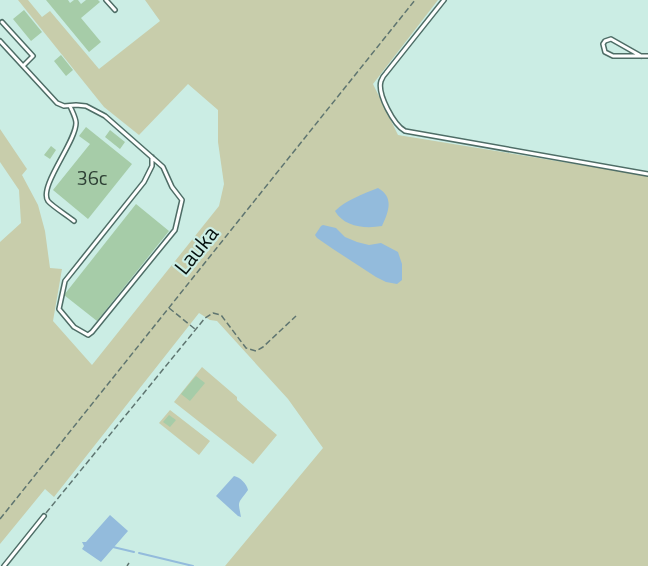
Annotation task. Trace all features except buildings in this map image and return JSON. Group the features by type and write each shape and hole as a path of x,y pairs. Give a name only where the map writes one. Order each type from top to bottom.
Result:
{"lane":[{"path":"106,0 115,10"},
{"path":"444,0 380,82 381,92 399,128 405,131 648,174"},
{"path":"2,22 33,56 23,66"},
{"path":"641,56 611,39 603,44 605,52 613,56 641,56 648,56"},
{"path":"0,41 57,103 64,106 86,106 105,116 152,157 163,167 182,200 176,230 88,335 74,327 59,309 65,281 144,182 152,166 152,157"},
{"path":"70,106 76,123 72,137 45,193 48,201 74,221"},
{"path":"4,566 44,516"}],"path":[{"name":"Lauka","path":"0,519 415,0"},
{"path":"169,308 195,329"},
{"path":"44,516 205,318 213,313 221,315 246,348 256,351 296,316"}],"green space":[{"path":"18,0 28,0 42,17 50,11 99,69 160,21 145,0 438,0 373,84 398,135 648,176 648,566 225,566 323,448 288,399 217,321 210,320 199,313 54,497 45,489 0,544 0,242 21,223 19,190 0,162 0,129 27,169 22,175 38,205 45,231 50,268 62,269 53,321 92,365 219,206 224,184 218,142 218,110 188,84 139,135 104,107"},
{"path":"202,367 277,435 253,464 174,402"},
{"path":"170,410 210,441 199,455 159,423"}],"water":[{"path":"378,188 386,196 389,205 382,226 355,226 344,221 335,211 349,200"},
{"path":"323,225 336,228 345,237 357,242 369,245 381,243 398,252 402,264 402,280 397,284 386,282 317,238 315,235"},
{"path":"234,476 243,481 248,490 239,503 241,517 216,496"},
{"path":"110,515 128,531 101,562 82,549 84,546 82,542 86,542"}],"waterway":[{"path":"113,547 134,552"},
{"path":"139,553 193,566"}]}
